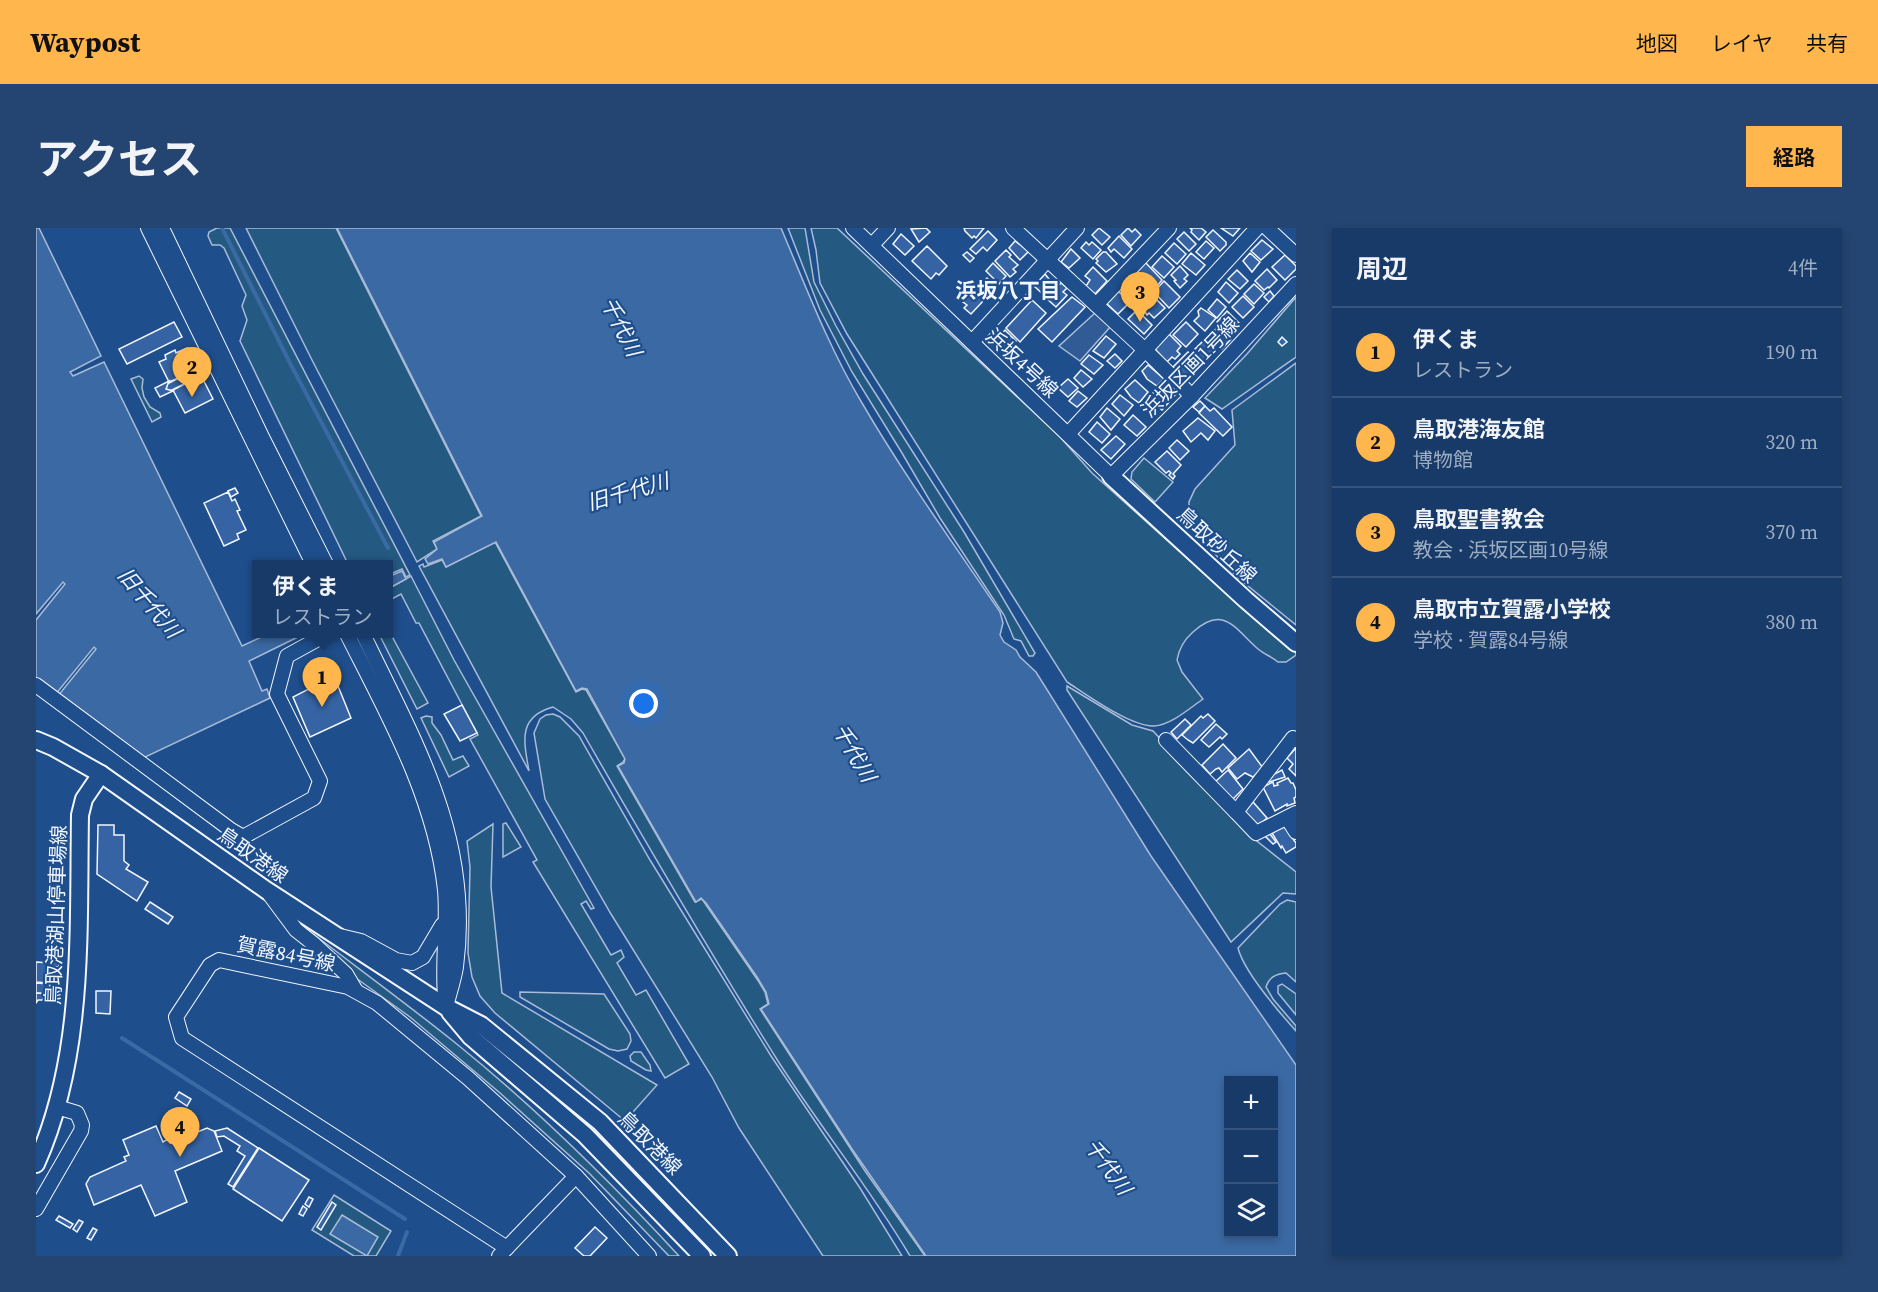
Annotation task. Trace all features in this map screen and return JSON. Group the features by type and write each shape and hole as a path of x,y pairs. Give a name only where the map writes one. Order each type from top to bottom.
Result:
{"main road":[{"name":"鳥取砂丘線","path":"1111,476 1296,643"},
{"name":"鳥取港線","path":"36,740 100,774 266,890 446,1007 482,1025 600,1122 728,1256"},
{"name":"鳥取港湖山停車場線","path":"36,1164 57,1107 67,1067 76,1002 80,815 84,799 100,774"},
{"name":"鳥取港線","path":"446,1007 471,1036 585,1135 702,1256"}],"street":[{"path":"148,228 311,560"},
{"path":"162,228 324,560"},
{"name":"浜坂4号線","path":"853,228 1111,476"},
{"path":"872,245 888,228"},
{"path":"1013,228 1192,396"},
{"path":"972,342 1077,228"},
{"path":"1096,305 1169,228"},
{"path":"1069,434 1257,228"},
{"path":"1267,228 1296,255"},
{"name":"浜坂区画1号線","path":"1111,476 1192,396 1296,284"},
{"path":"36,685 143,766 243,837 314,798 320,781 278,693 287,656 318,638"},
{"path":"350,638 386,710 424,797 434,833 445,890 443,966 446,1007"},
{"path":"365,638 412,735 432,783 444,813 452,846 458,885 458,944 456,969 446,1007"},
{"path":"1236,812 1293,738 1296,740"},
{"path":"1166,740 1256,833 1291,815 1296,832"},
{"path":"266,890 296,930 346,974 356,991"},
{"path":"338,936 362,941 396,960 412,963 423,957 445,918"},
{"name":"賀露84号線","path":"503,1252 182,1038 176,1017 210,965 219,960 348,987 377,1003 468,1078 576,1176 649,1256"},
{"path":"36,1209 81,1131 82,1125 76,1113 57,1107"},
{"path":"503,1252 576,1176"}],"shaded area":[{"path":"217,228 230,228 410,575 406,577 402,569 393,573 393,560 346,560 240,341 247,320 242,306 246,295 224,248 220,245 212,245 208,236 209,232"},
{"path":"246,228 336,228 481,516 433,541 437,549 417,562 313,362"},
{"path":"788,228 805,228 814,282 836,326 863,374 964,532 1035,653 1033,656 1029,656 1021,641 1014,639 1004,615 940,518 852,372 820,310"},
{"path":"811,228 837,228 1060,437 1092,473 1275,637 1295,651 1296,655 1286,662 1278,662 1258,649 1228,622 1213,620 1204,624 1185,641 1177,660 1182,672 1203,699 1174,719 1154,726 1144,725 1122,716 1067,682 847,334 820,283"},
{"path":"1296,297 1296,357 1222,409 1205,398 1247,354"},
{"path":"1095,313 1111,326 1080,361 1059,346"},
{"path":"1296,363 1296,625 1237,577 1189,527 1189,502 1195,489 1235,445 1232,410"},
{"path":"139,376 143,379 144,397 150,407 160,413 161,417 152,422 131,379"},
{"path":"1144,458 1173,482 1155,502 1131,479 1132,472"},
{"path":"495,542 576,692 586,690 625,759 617,766 695,902 702,899 759,982 768,1004 760,1009 865,1171 925,1256 910,1256 794,1086 703,939 583,733 571,719 553,707 541,711 528,724 525,741 529,771 419,566 423,564 424,567 442,560 446,567"},
{"path":"411,576 454,660 594,908 591,909 586,901 581,904 611,955 621,950 624,957 617,963 636,995 646,990 689,1064 665,1078 533,862 537,860 470,739 478,735 419,623 416,623 401,594 393,598 393,586"},
{"path":"381,638 393,638 428,703 417,709"},
{"path":"1067,686 1132,725 1153,731 1253,838 1296,872 1296,894 1283,893 1231,942 1067,690"},
{"path":"553,714 560,717 579,736 650,860 771,1056 860,1188 902,1256 823,1256 739,1128 712,1077 611,914 545,799 534,733 540,719"},
{"path":"432,717 432,723 441,735 453,760 463,756 469,766 449,777 421,718"},
{"path":"506,823 521,847 503,857 503,824"},
{"path":"493,824 491,887 502,993 657,1085 625,1121 495,1013 480,996 472,977 468,953 470,867 467,841"},
{"path":"1287,900 1296,902 1296,982 1286,973 1282,973 1271,978 1266,987 1296,1026 1296,1031 1255,980 1238,948 1280,904"},
{"path":"299,923 438,1029 516,1094 600,1173 679,1256 669,1256 590,1174 500,1093 410,1017 356,978 332,952"},
{"path":"1282,984 1296,994 1296,1015 1278,993 1278,986"},
{"path":"520,992 604,994 630,1034 631,1041 627,1049 618,1051 609,1049 520,997"},
{"path":"634,1052 641,1052 650,1065 651,1071 631,1061 630,1056"},
{"path":"334,1195 391,1231 376,1256 354,1256 312,1230"}],"water":[{"name":"旧千代川","path":"36,228 39,228 101,356 70,372 73,376 104,362 242,646 259,638 296,638 249,661 262,691 267,689 270,698 139,760 57,697 96,649 94,647 55,695 36,680 36,620 65,584 63,582 36,614"},
{"path":"337,228 781,228 850,382 912,483 1000,612 1003,623 1000,635 1004,642 1016,650 1036,672 1151,856 1296,1065 1296,1256 926,1256 852,1149 761,1009 769,1004 766,992 757,977 706,903 701,898 696,902 618,766 624,763 625,759 587,689 582,688 576,691 496,542 446,567 442,559 428,564 425,559 437,549 434,542 482,516"},
{"path":"402,571 406,579 393,586 393,575"},
{"path":"342,1215 378,1237 367,1256 330,1234"}],"building":[{"path":"926,228 930,232 919,242 911,229"},
{"path":"964,228 984,228 976,238 974,236 972,238"},
{"path":"1099,228 1110,237 1102,245 1092,235"},
{"path":"1128,228 1132,232 1135,229 1141,235 1131,246 1121,235"},
{"path":"1190,228 1201,228 1206,232 1199,240"},
{"path":"1221,228 1240,228 1233,236"},
{"path":"1213,230 1226,242 1220,251 1206,237"},
{"path":"988,231 997,240 987,251 983,247 976,254 970,249"},
{"path":"1184,232 1196,244 1189,251 1177,239"},
{"path":"901,234 914,246 905,255 893,244"},
{"path":"1119,236 1132,249 1124,258 1114,249 1111,252 1108,248"},
{"path":"1262,240 1273,249 1261,260 1251,251"},
{"path":"1015,241 1029,251 1020,260 1009,248"},
{"path":"1206,241 1214,248 1204,259 1196,252"},
{"path":"1086,242 1089,245 1092,242 1101,250 1093,259 1081,248"},
{"path":"1174,243 1186,254 1177,264 1165,253"},
{"path":"927,246 947,266 939,275 936,273 931,279 912,261"},
{"path":"1071,249 1080,258 1069,268 1061,262"},
{"path":"1006,250 1011,255 1009,257 1018,265 1013,269 1016,272 1010,277 995,261"},
{"path":"967,252 974,258 970,262 963,255"},
{"path":"1106,252 1117,264 1106,272 1096,263 1098,261 1096,259"},
{"path":"1191,253 1205,265 1196,275 1182,264"},
{"path":"1250,253 1260,262 1252,272 1243,261"},
{"path":"1285,255 1296,266 1296,269 1285,280 1272,267"},
{"path":"1162,256 1174,267 1164,278 1152,267"},
{"path":"1145,262 1162,280 1149,296 1136,282 1140,277 1136,270"},
{"path":"993,263 1006,276 999,284 986,271"},
{"path":"1180,266 1188,275 1184,279 1187,281 1180,288 1171,275"},
{"path":"1093,267 1107,281 1095,294 1086,286 1090,280 1085,276"},
{"path":"1267,269 1277,280 1264,290 1255,281"},
{"path":"1237,270 1248,281 1240,289 1228,279"},
{"path":"1045,274 1056,288 1046,297 1034,286"},
{"path":"987,278 997,288 987,299 977,288"},
{"path":"1164,281 1180,297 1169,308 1154,292"},
{"path":"1226,282 1238,293 1229,303 1218,292"},
{"path":"1061,283 1067,288 1063,292 1067,295 1056,307 1046,298"},
{"path":"1132,284 1146,297 1138,306 1123,292"},
{"path":"1254,284 1264,293 1254,304 1244,294"},
{"path":"972,289 984,300 971,314 964,308 967,305 963,302"},
{"path":"1118,291 1130,302 1118,314 1106,303"},
{"path":"1270,291 1274,296 1269,302 1264,297"},
{"path":"1152,295 1165,308 1154,318 1149,313 1147,315 1142,307"},
{"path":"1243,296 1254,307 1243,318 1232,307"},
{"path":"1072,297 1085,307 1052,342 1038,329"},
{"path":"1217,299 1226,307 1217,318 1208,310"},
{"path":"1032,300 1046,313 1020,342 1006,328"},
{"path":"1201,308 1216,318 1205,331 1194,321 1199,316 1198,311"},
{"path":"1137,310 1152,325 1144,334 1128,319"},
{"path":"1227,311 1239,323 1229,333 1217,322"},
{"path":"174,322 182,337 127,364 119,349"},
{"path":"1186,322 1198,334 1186,347 1173,335"},
{"path":"1218,327 1231,339 1222,349 1209,336"},
{"path":"1005,330 1016,341 1005,352 993,343"},
{"path":"1169,334 1181,346 1177,351 1180,354 1167,362 1154,348"},
{"path":"1106,336 1116,344 1104,358 1093,351"},
{"path":"1282,337 1287,342 1282,346 1278,342"},
{"path":"1204,340 1215,351 1205,362 1193,351"},
{"path":"187,348 213,399 185,413 173,390 187,383 183,376 169,382 159,362 166,359 165,355 175,350 176,353"},
{"path":"1188,352 1201,364 1186,379 1173,367"},
{"path":"1115,354 1122,361 1115,368 1107,361"},
{"path":"1089,355 1103,365 1094,374 1081,364"},
{"path":"1148,365 1164,379 1157,386 1147,379 1142,371"},
{"path":"1081,370 1092,379 1083,387 1074,378"},
{"path":"183,376 186,383 170,391 166,389 167,384"},
{"path":"1068,379 1078,388 1068,397 1058,388"},
{"path":"1135,380 1148,392 1139,403 1125,389"},
{"path":"169,381 166,389 173,391 160,397 155,388"},
{"path":"1172,387 1178,392 1173,397 1167,392"},
{"path":"1158,388 1171,400 1162,410 1148,398"},
{"path":"1078,391 1087,398 1077,407 1069,401"},
{"path":"1120,395 1133,405 1124,416 1112,404"},
{"path":"1200,401 1205,406 1199,412 1193,407"},
{"path":"1205,406 1210,411 1214,408 1232,427 1223,436 1199,413"},
{"path":"1107,408 1120,419 1111,430 1100,417"},
{"path":"1133,415 1146,427 1137,436 1124,425"},
{"path":"1198,418 1215,431 1208,440 1201,433 1191,442 1183,431"},
{"path":"1097,422 1110,434 1102,443 1089,432"},
{"path":"1116,436 1125,444 1111,459 1101,450"},
{"path":"1177,440 1189,451 1180,460 1169,448"},
{"path":"1167,451 1181,465 1173,474 1175,476 1173,479 1169,471 1166,473 1155,462"},
{"path":"235,488 238,493 231,497 228,491"},
{"path":"228,492 232,501 235,499 240,510 237,511 246,530 237,534 239,539 224,546 204,503"},
{"path":"326,680 338,686 351,718 310,737 293,697"},
{"path":"462,705 477,733 460,741 444,714"},
{"path":"1208,714 1215,721 1193,743 1182,735 1201,716 1203,718"},
{"path":"1185,719 1191,725 1177,739 1171,732"},
{"path":"1216,724 1227,734 1209,747 1201,740"},
{"path":"1223,744 1236,758 1222,772 1219,768 1210,774 1202,765"},
{"path":"1296,748 1296,776 1289,769 1293,764 1287,758"},
{"path":"1249,749 1263,768 1253,777 1245,773 1237,779 1228,768"},
{"path":"1228,770 1243,789 1232,800 1215,782"},
{"path":"1282,770 1285,777 1269,782 1267,778"},
{"path":"1288,778 1296,790 1295,803 1287,806 1287,804 1275,811 1263,787 1273,782 1274,786 1278,785 1277,783"},
{"path":"1253,802 1267,818 1258,826 1244,811"},
{"path":"98,825 114,825 114,835 124,835 124,861 129,865 126,869 148,882 137,901 97,874"},
{"path":"1284,826 1296,843 1296,847 1286,853 1272,833"},
{"path":"1270,834 1276,842 1273,844 1265,836"},
{"path":"150,902 173,917 168,924 145,909"},
{"path":"53,961 59,961 59,967 52,967"},
{"path":"36,962 50,963 48,983 36,982"},
{"path":"50,970 58,970 57,979 49,979"},
{"path":"36,983 50,984 49,994 36,993"},
{"path":"96,991 111,991 110,1014 96,1013"},
{"path":"36,993 49,994 49,997 44,996 43,1000 38,1000 36,1003"},
{"path":"179,1092 191,1099 187,1106 175,1098"},
{"path":"156,1126 163,1142 168,1139 170,1143 207,1128 214,1131 222,1151 175,1171 187,1202 155,1216 141,1185 94,1205 86,1184 90,1177 126,1161 124,1157 129,1155 123,1140"},
{"path":"227,1128 258,1148 233,1187 228,1184 245,1156 237,1151 240,1146 224,1136 217,1137 215,1131"},
{"path":"259,1148 309,1180 282,1221 233,1189"},
{"path":"309,1197 313,1199 309,1207 305,1204"},
{"path":"332,1202 336,1205 321,1230 317,1227"},
{"path":"303,1206 307,1209 303,1216 299,1214"},
{"path":"59,1216 73,1224 70,1228 56,1220"},
{"path":"79,1220 83,1222 77,1232 73,1229"},
{"path":"595,1227 607,1238 590,1256 584,1256 575,1248"},
{"path":"93,1228 97,1230 91,1240 87,1238"}],"waterway":[{"path":"222,228 291,365 388,548"},
{"path":"122,1038 405,1219"},
{"path":"398,1256 407,1232"}],"place":[{"name":"鳥取聖書教会","path":"1140,322"},
{"name":"鳥取港海友館","path":"192,397"},
{"name":"伊くま","path":"322,707"},
{"name":"鳥取市立賀露小学校","path":"180,1157"}],"district":[{"name":"浜坂八丁目","path":"1008,291"}],"water label":[{"name":"千代川","path":"621,327"},
{"name":"千代川","path":"854,753"},
{"name":"千代川","path":"1108,1167"}]}
